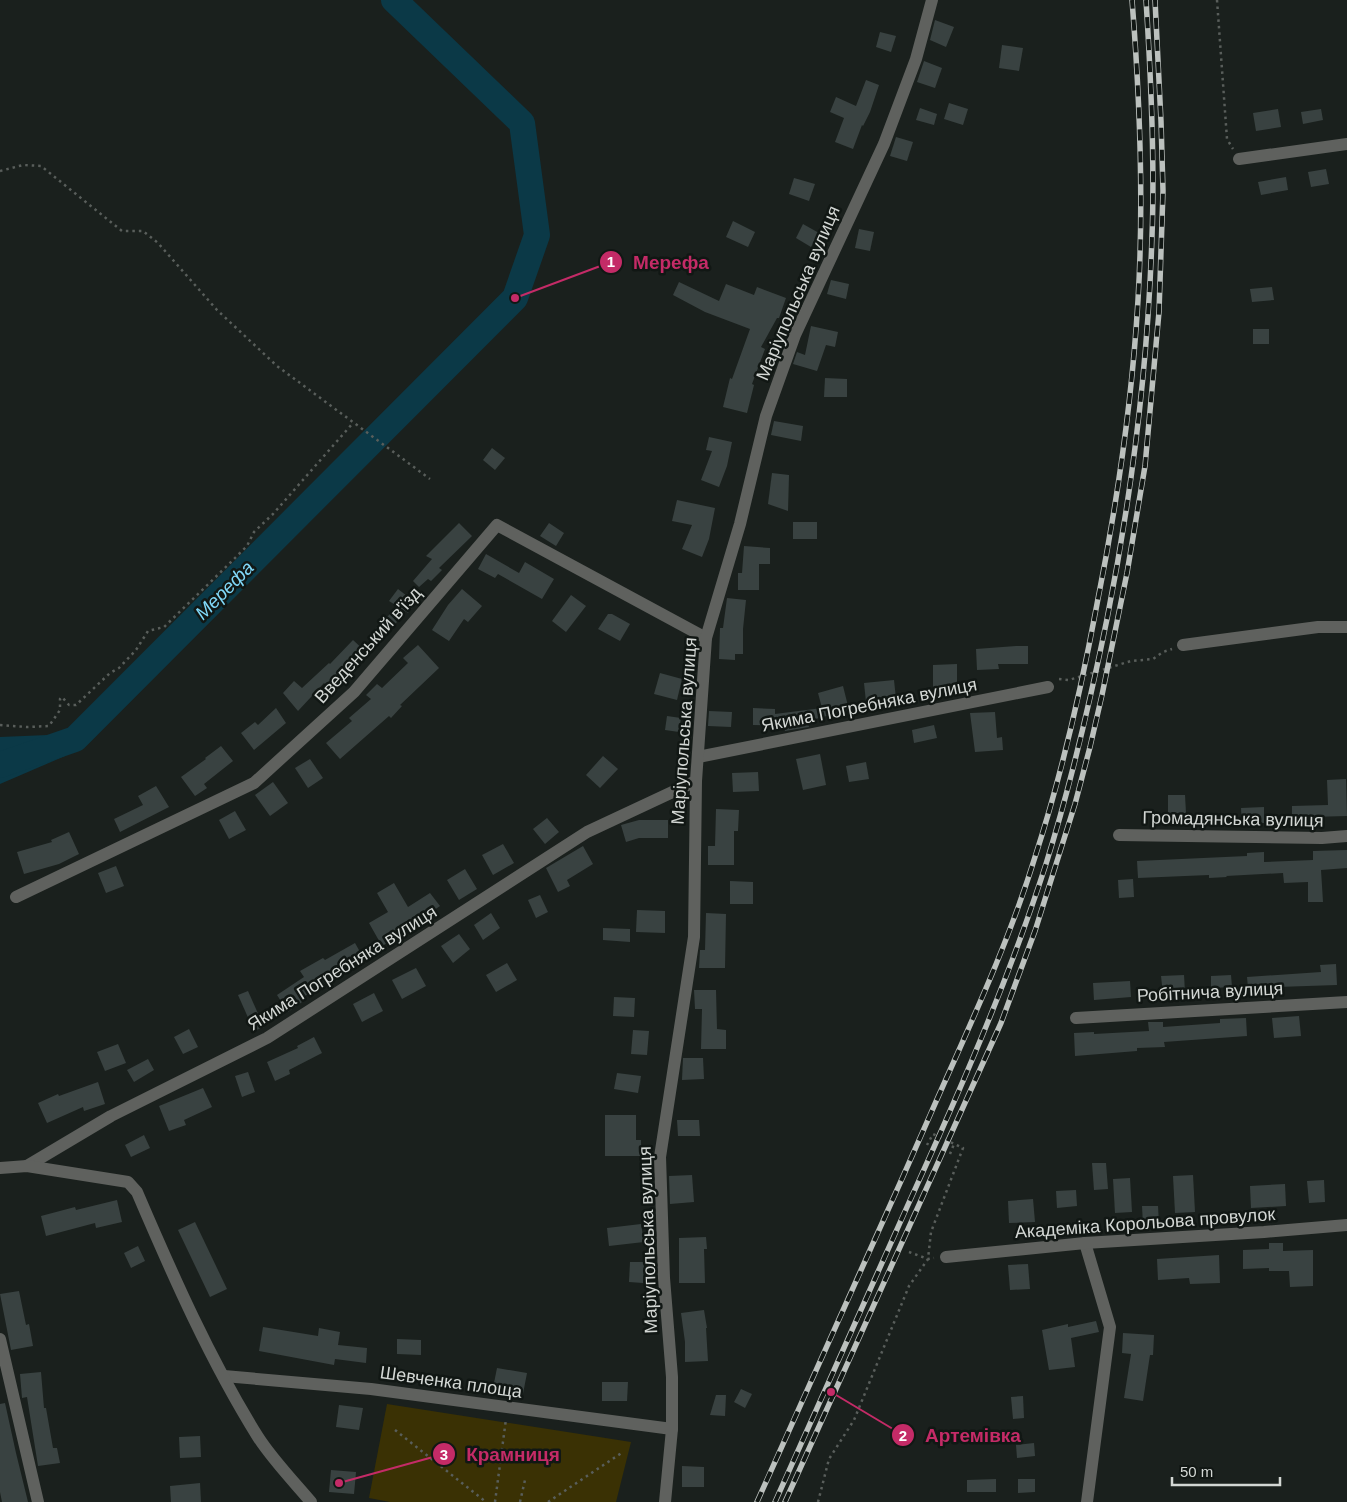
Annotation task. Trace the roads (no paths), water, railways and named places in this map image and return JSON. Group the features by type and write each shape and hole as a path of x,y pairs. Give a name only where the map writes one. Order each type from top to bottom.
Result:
{"street":[{"name":"Маріупольська вулиця","path":"665,1502 672,1429 672,1377 664,1278 660,1157 694,937 696,781 706,638 740,524 766,416 795,335 884,144 916,59 932,0"},
{"path":"1239,159 1347,144"},
{"name":"Введенський в'їзд","path":"16,897 254,783 354,692 498,525 706,638"},
{"path":"1183,645 1318,627 1347,627"},
{"name":"Якима Погребняка вулиця","path":"698,757 1048,687"},
{"name":"Якима Погребняка вулиця","path":"0,1168 27,1166 111,1116 267,1038 587,832 696,781"},
{"name":"Громадянська вулиця","path":"1120,835 1322,838 1347,836"},
{"name":"Робітнича вулиця","path":"1076,1018 1347,1002"},
{"path":"27,1166 128,1182 137,1192 177,1285 259,1439 311,1502"},
{"name":"Академіка Корольова провулок","path":"946,1257 1085,1242 1264,1232 1347,1225"},
{"path":"1085,1242 1110,1327 1087,1502"},
{"path":"0,1339 38,1502"},
{"name":"Шевченка площа","path":"224,1376 371,1389 672,1429"}],"water":[{"path":"48,735 65,756 0,784 0,737"}],"waterway":[{"name":"Мерефа","path":"0,765 75,739 515,298 537,235 522,123 394,0"}],"railway":[{"path":"757,1502 910,1162 1000,955 1045,826 1070,732 1104,566 1123,453 1132,376 1141,225 1139,112 1132,0"},
{"path":"775,1502 945,1123 999,995 1046,864 1080,743 1116,572 1143,381 1153,207 1152,118 1146,0"},
{"path":"785,1502 1001,1023 1035,931 1075,804 1090,747 1127,573 1145,466 1159,312 1163,191 1155,0"}],"place":[{"name":"Мерефа","path":"515,298"},
{"name":"Артемівка","path":"831,1392"},
{"name":"Крамниця","path":"339,1483"}]}
